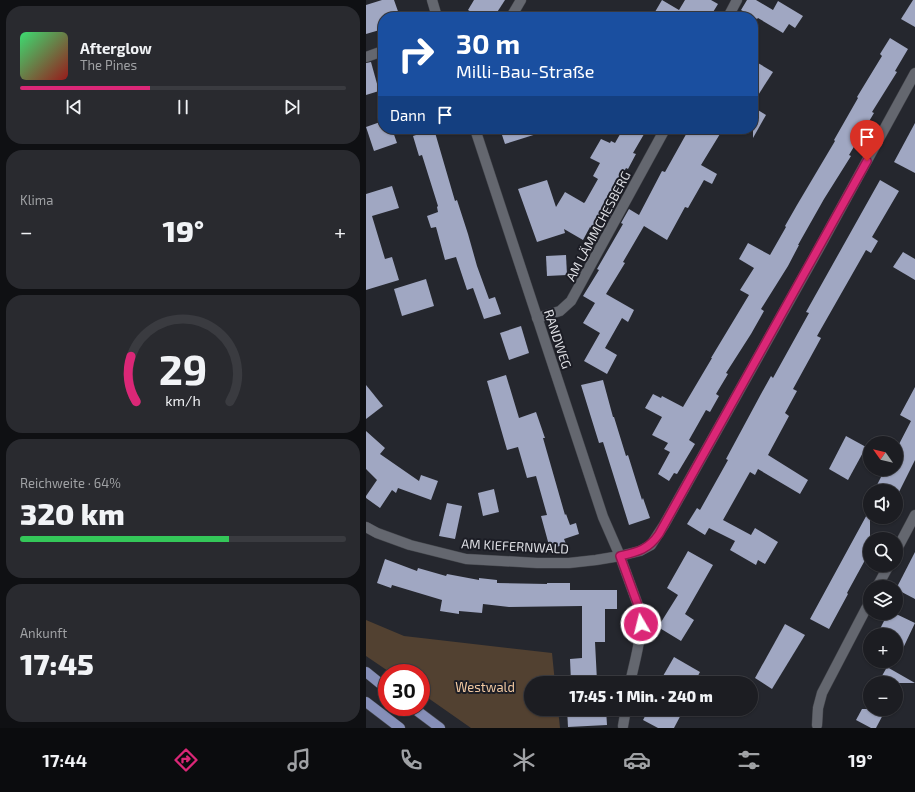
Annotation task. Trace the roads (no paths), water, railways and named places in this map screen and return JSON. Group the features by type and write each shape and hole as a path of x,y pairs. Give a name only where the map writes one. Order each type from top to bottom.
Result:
{"main road":[{"path":"366,672 378,682"},
{"path":"366,702 400,728"},
{"path":"424,716 440,728"}],"street":[{"path":"432,0 436,12"},
{"path":"514,12 521,0"},
{"path":"731,12 737,0"},
{"path":"366,57 378,53"},
{"name":"AM KIEFERNWALD","path":"366,527 377,533 410,544 466,559 537,563 570,562 620,556 651,545 659,534 814,257 915,73"},
{"name":"RANDWEG","path":"477,134 603,517 620,556 637,602 640,615 640,633 631,676"},
{"name":"AM LÄMMCHESBERG","path":"537,318 560,311 576,294 662,134"},
{"path":"903,538 915,515"},
{"path":"817,725 818,708 822,693 863,614"},
{"path":"622,726 624,716"}],"park label":[{"name":"Westwald","path":"485,687"}]}
